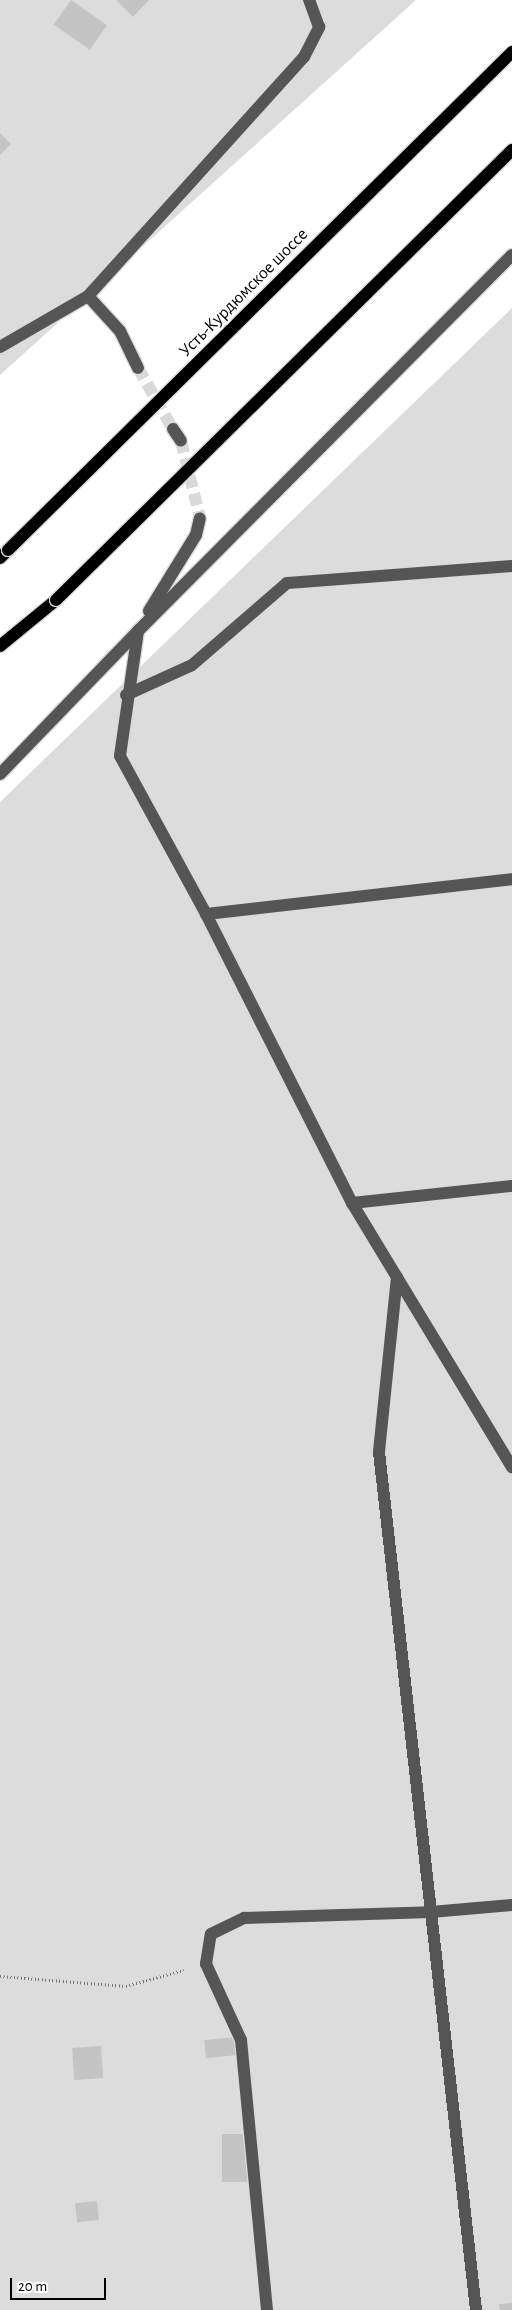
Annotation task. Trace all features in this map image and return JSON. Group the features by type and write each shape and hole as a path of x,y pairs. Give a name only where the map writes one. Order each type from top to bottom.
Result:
{"main road":[{"name":"Усть-Курдюмское шоссе","path":"4,554 512,52"},
{"path":"0,646 56,600 512,150"}],"street":[{"path":"0,346 88,296 304,57 319,27 309,0"},
{"path":"0,774 138,630 512,255"},
{"path":"88,296 120,331 138,368"},
{"path":"173,429 180,441"},
{"path":"200,518 196,535 138,630 126,695 120,756 206,914 352,1203 512,1467"},
{"path":"126,695 192,666 287,583 512,566"},
{"path":"206,914 512,879"},
{"path":"352,1203 512,1186"},
{"path":"396,1276 378,1452 476,2310"},
{"path":"267,2310 241,2040 206,1964 211,1934 244,1918 431,1912 512,1905"}],"path":[{"path":"0,1976 126,1986 206,1964"}],"shaded area":[{"path":"0,0 416,0 0,375"},
{"path":"512,308 512,2310 0,2310 0,802"}],"building":[{"path":"71,0 107,25 90,50 54,25"},
{"path":"116,0 149,0 133,17"},
{"path":"0,133 11,144 0,155"},
{"path":"235,2037 237,2055 206,2058 204,2040"},
{"path":"101,2046 103,2078 74,2080 72,2048"},
{"path":"222,2134 247,2134 247,2182 222,2182"},
{"path":"97,2201 99,2220 77,2222 75,2203"},
{"path":"512,2303 512,2310 500,2310 499,2304"}],"tunnel":[{"path":"138,368 173,429"},
{"path":"181,441 200,518"}]}
